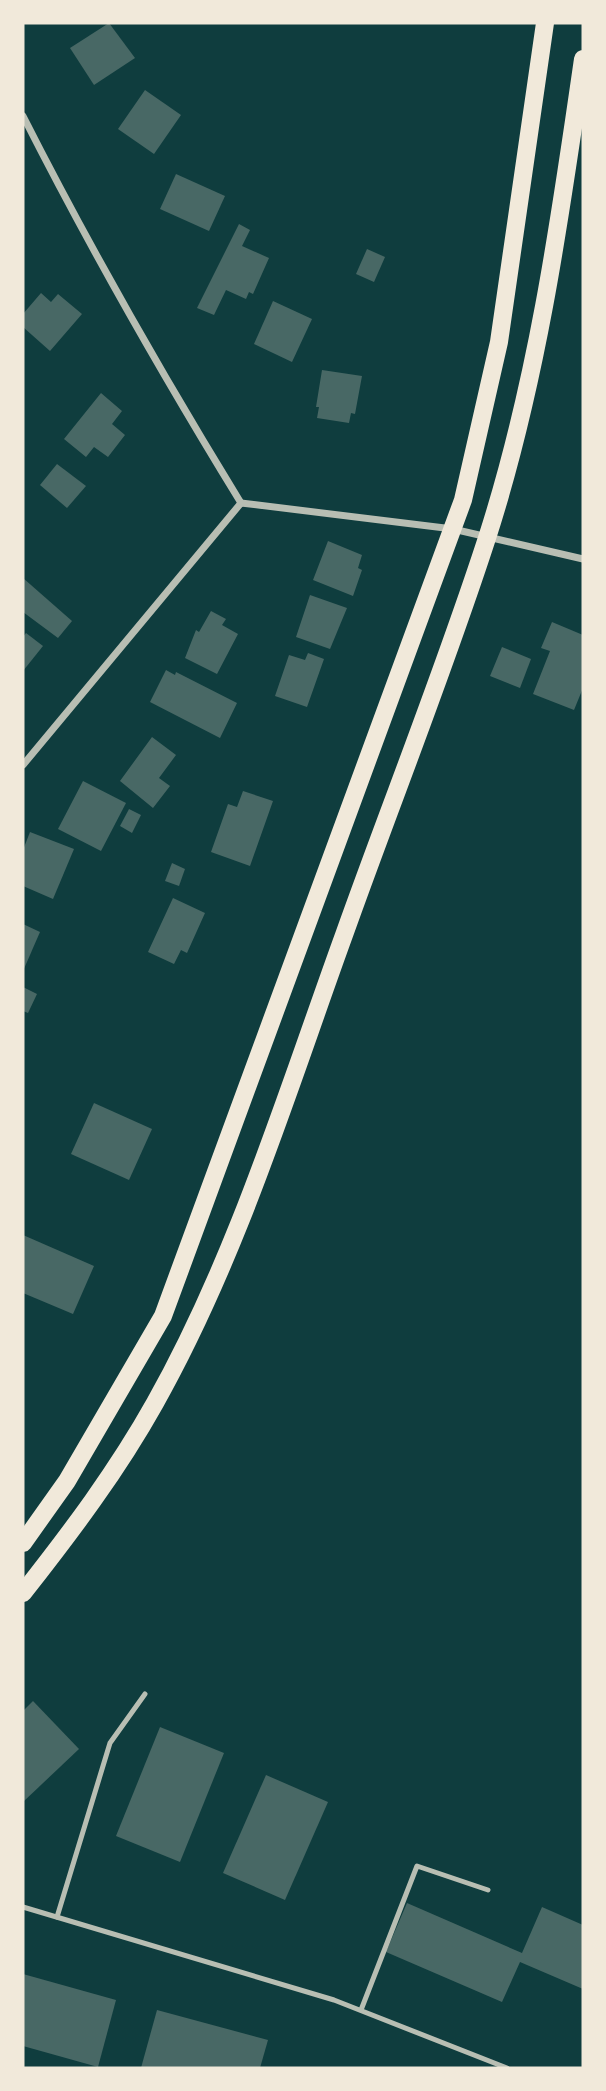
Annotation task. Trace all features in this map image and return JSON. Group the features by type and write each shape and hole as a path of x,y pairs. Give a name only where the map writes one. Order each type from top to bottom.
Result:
{"main road":[{"path":"23,1543 66,1481 163,1316 463,500 499,342 545,23"},
{"path":"23,1593 90,1509 155,1403 206,1301 257,1174 488,537 522,409 555,247 583,60"}],"street":[{"path":"23,116 86,240 165,380 241,503"},
{"path":"241,503 453,529 583,559"},
{"path":"23,765 241,503"}],"lane":[{"path":"57,1917 110,1742 145,1694"},
{"path":"361,2010 417,1866 488,1890"},
{"path":"23,1907 361,2010 507,2068"}],"building":[{"path":"109,23 135,58 94,85 70,48"},
{"path":"145,90 181,115 154,154 118,129"},
{"path":"176,174 225,196 209,231 160,209"},
{"path":"239,224 250,230 242,246 269,258 253,294 249,292 246,299 226,290 214,315 197,308"},
{"path":"367,249 385,257 374,282 356,274"},
{"path":"41,293 51,302 58,294 82,314 50,351 23,327 23,314"},
{"path":"273,301 312,319 292,362 254,344"},
{"path":"322,370 362,376 355,414 351,413 349,423 317,418 319,407 316,407"},
{"path":"101,393 122,411 112,424 125,435 108,457 94,447 86,457 64,439"},
{"path":"57,464 86,486 67,508 40,485"},
{"path":"328,541 362,555 358,568 362,570 353,596 313,580"},
{"path":"23,578 72,621 58,638 23,612"},
{"path":"310,595 347,608 330,649 296,637"},
{"path":"211,611 226,619 222,625 238,634 217,674 185,658 196,630 199,632"},
{"path":"552,622 583,635 583,688 574,710 533,694 550,651 541,648"},
{"path":"26,633 43,646 23,671 23,637"},
{"path":"502,647 531,659 520,688 490,676"},
{"path":"308,653 324,659 307,707 275,696 289,655 305,660"},
{"path":"166,670 175,675 176,672 237,703 220,738 150,702"},
{"path":"152,737 176,755 159,778 170,786 153,808 120,781"},
{"path":"83,781 126,803 101,851 58,829"},
{"path":"243,791 273,801 250,866 211,852 228,804 237,807"},
{"path":"129,809 141,815 132,833 120,826"},
{"path":"30,832 74,849 53,899 23,886 23,850"},
{"path":"172,863 185,869 179,886 165,881"},
{"path":"173,898 205,913 187,953 181,950 174,964 148,952"},
{"path":"23,924 40,932 23,971"},
{"path":"23,987 37,994 28,1013 23,1011"},
{"path":"94,1103 152,1129 129,1180 71,1154"},
{"path":"23,1235 94,1266 73,1314 23,1293"},
{"path":"33,1701 79,1749 23,1802 23,1711"},
{"path":"160,1727 224,1753 180,1862 116,1836"},
{"path":"266,1775 328,1802 285,1900 223,1873"},
{"path":"407,1903 522,1953 542,1907 583,1925 583,1989 520,1962 502,2002 386,1952"},
{"path":"23,1974 116,2000 98,2067 23,2046"},
{"path":"157,2010 268,2040 260,2068 141,2068"}]}
